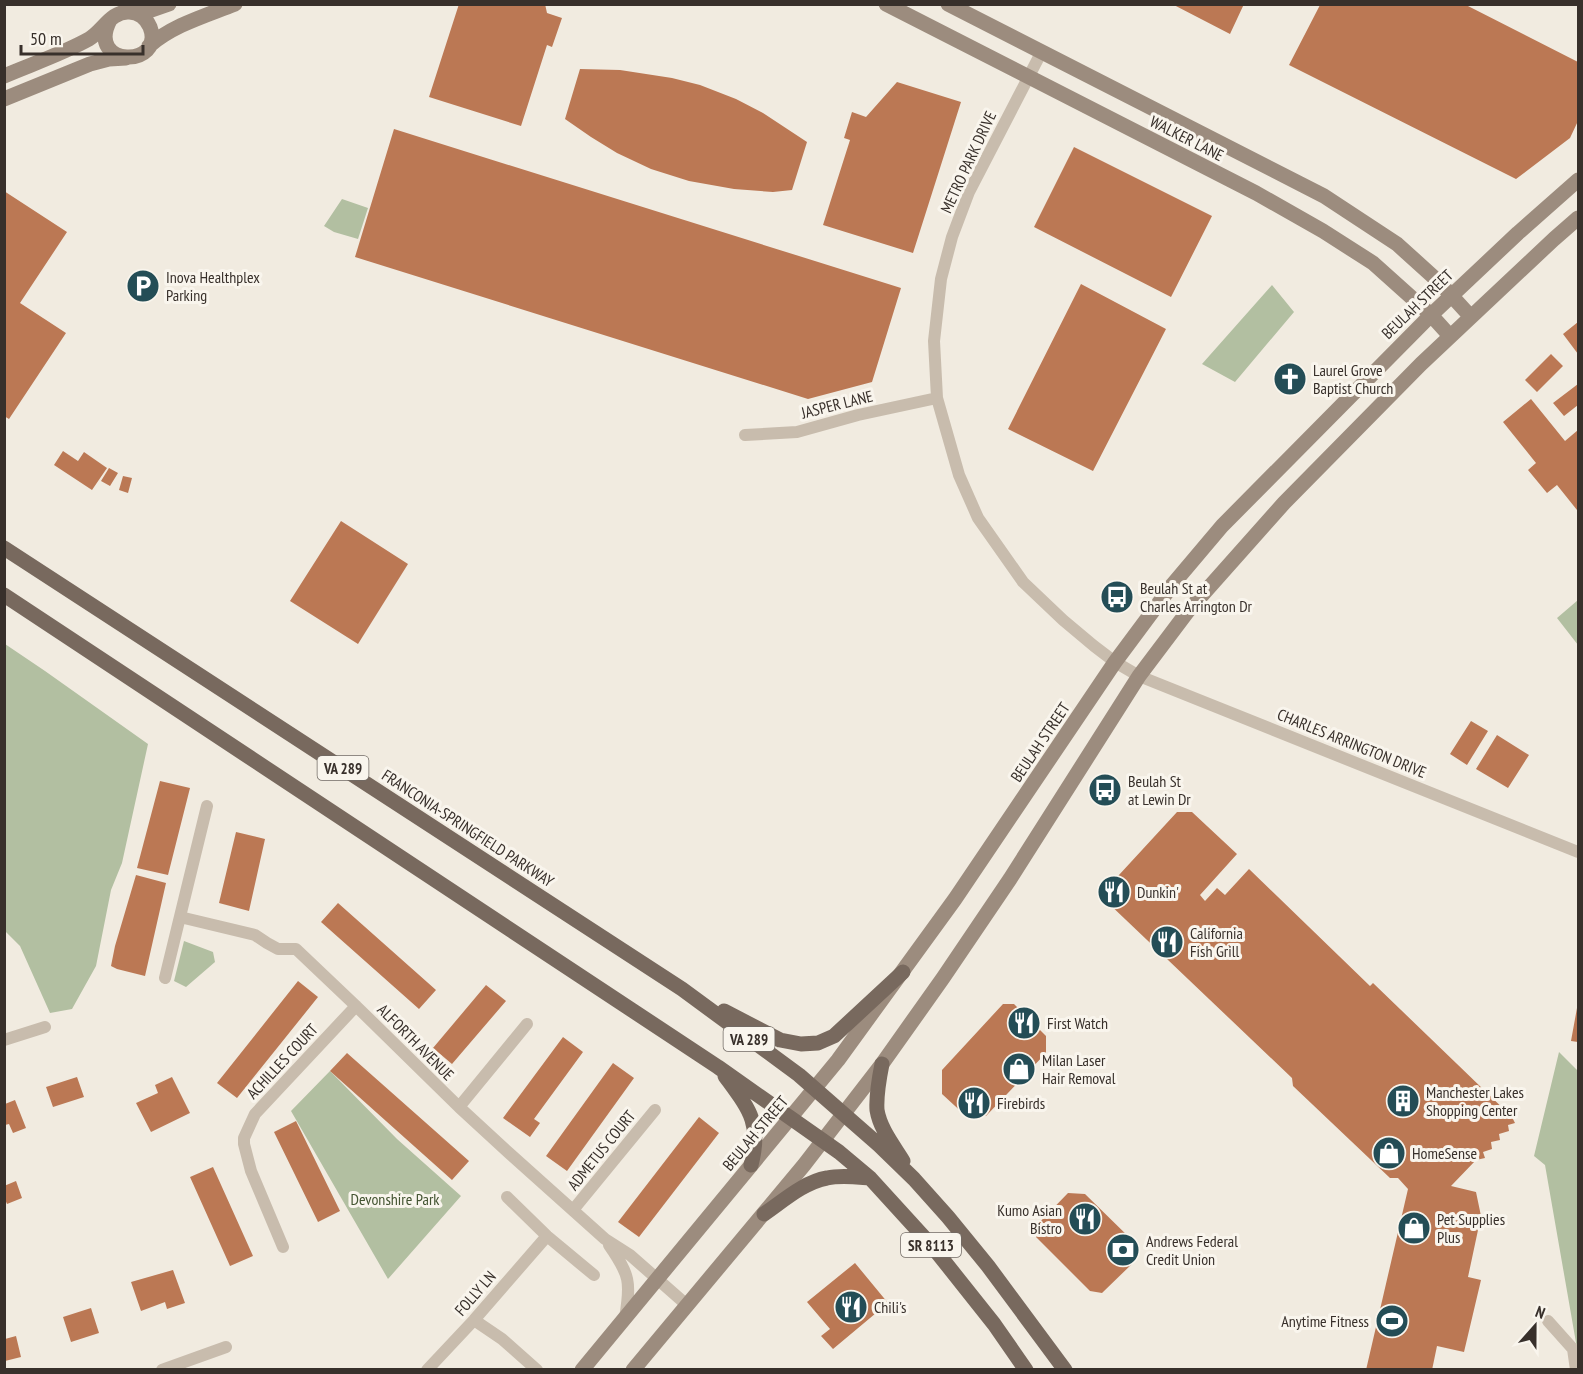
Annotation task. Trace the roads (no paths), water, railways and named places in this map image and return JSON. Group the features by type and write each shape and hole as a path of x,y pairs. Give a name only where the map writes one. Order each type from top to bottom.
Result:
{"main road":[{"path":"4,76 95,36 116,15 123,12 146,12 169,4"},
{"path":"4,99 90,64 109,59 138,56 170,30 235,4"},
{"name":"WALKER LANE","path":"886,4 1256,194 1323,231 1373,264 1431,315 1450,336"},
{"name":"WALKER LANE","path":"948,4 1324,196 1397,244 1452,295 1471,317"},
{"path":"131,12 145,18 149,25 151,32 149,46"},
{"path":"110,20 106,27 106,43 116,55 127,58"},
{"name":"BEULAH STREET","path":"582,1370 838,1060 903,972 1115,662 1173,584 1222,526 1431,315 1518,232 1578,180"},
{"path":"633,1370 764,1214 882,1064 1010,879 1139,676 1188,611 1284,503 1450,336 1578,218"},
{"name":"FRANCONIA-SPRINGFIELD PARKWAY","path":"4,548 682,989 815,1089"},
{"name":"VA 289","path":"4,595 718,1067 791,1118"},
{"path":"682,989 774,1038 789,1043 810,1044 834,1036 903,972"},
{"path":"882,1064 877,1110 879,1119 914,1179"},
{"path":"718,1067 743,1101 753,1120 756,1135 751,1165"},
{"name":"SR 8113","path":"815,1089 879,1145 948,1217 988,1266 1065,1370"},
{"name":"SR 8113","path":"791,1118 839,1152 870,1178 932,1246 994,1324 1026,1370"},
{"path":"764,1214 805,1186 820,1180 845,1176 870,1178"}],"street":[{"name":"METRO PARK DRIVE","path":"1042,51 969,192 952,237 941,279 934,341 937,398 960,475 978,518 1023,582 1063,620 1115,662"},
{"name":"JASPER LANE","path":"745,435 796,432 858,415 937,398"},
{"name":"CHARLES ARRINGTON DRIVE","path":"1115,662 1139,676 1578,852"},
{"path":"165,978 207,806"},
{"name":"ALFORTH AVENUE","path":"180,917 255,935 279,949 296,949 459,1107 605,1239 630,1255 688,1306"},
{"name":"ACHILLES COURT","path":"283,1247 251,1171 244,1138 255,1114 356,1006"},
{"path":"459,1107 527,1024"},
{"path":"4,1040 45,1027"},
{"name":"ADMETUS COURT","path":"573,1210 655,1110"},
{"path":"507,1197 547,1236 594,1275"},
{"name":"FOLLY LN","path":"427,1370 547,1236"},
{"name":"ALFORTH AVENUE","path":"605,1239 627,1273 629,1291 625,1318"},
{"path":"474,1320 502,1339 537,1370"},
{"path":"1548,1321 1573,1349 1576,1370"},
{"path":"162,1370 226,1347"}],"place":[{"name":"Inova Healthplex Parking","path":"143,286"},
{"name":"Laurel Grove Baptist Church","path":"1290,379"},
{"name":"Beulah St at Charles Arrington Dr","path":"1117,597"},
{"name":"Beulah St at Lewin Dr","path":"1105,790"},
{"name":"Dunkin'","path":"1114,892"},
{"name":"California Fish Grill","path":"1167,942"},
{"name":"First Watch","path":"1024,1023"},
{"name":"Milan Laser Hair Removal","path":"1019,1069"},
{"name":"Manchester Lakes Shopping Center","path":"1403,1101"},
{"name":"Firebirds","path":"974,1103"},
{"name":"HomeSense","path":"1389,1153"},
{"name":"Kumo Asian Bistro","path":"1085,1219"},
{"name":"Pet Supplies Plus","path":"1414,1228"},
{"name":"Andrews Federal Credit Union","path":"1123,1250"},
{"name":"Chili's","path":"851,1307"},
{"name":"Anytime Fitness","path":"1392,1321"}],"park label":[{"name":"Devonshire Park","path":"395,1199"}]}
